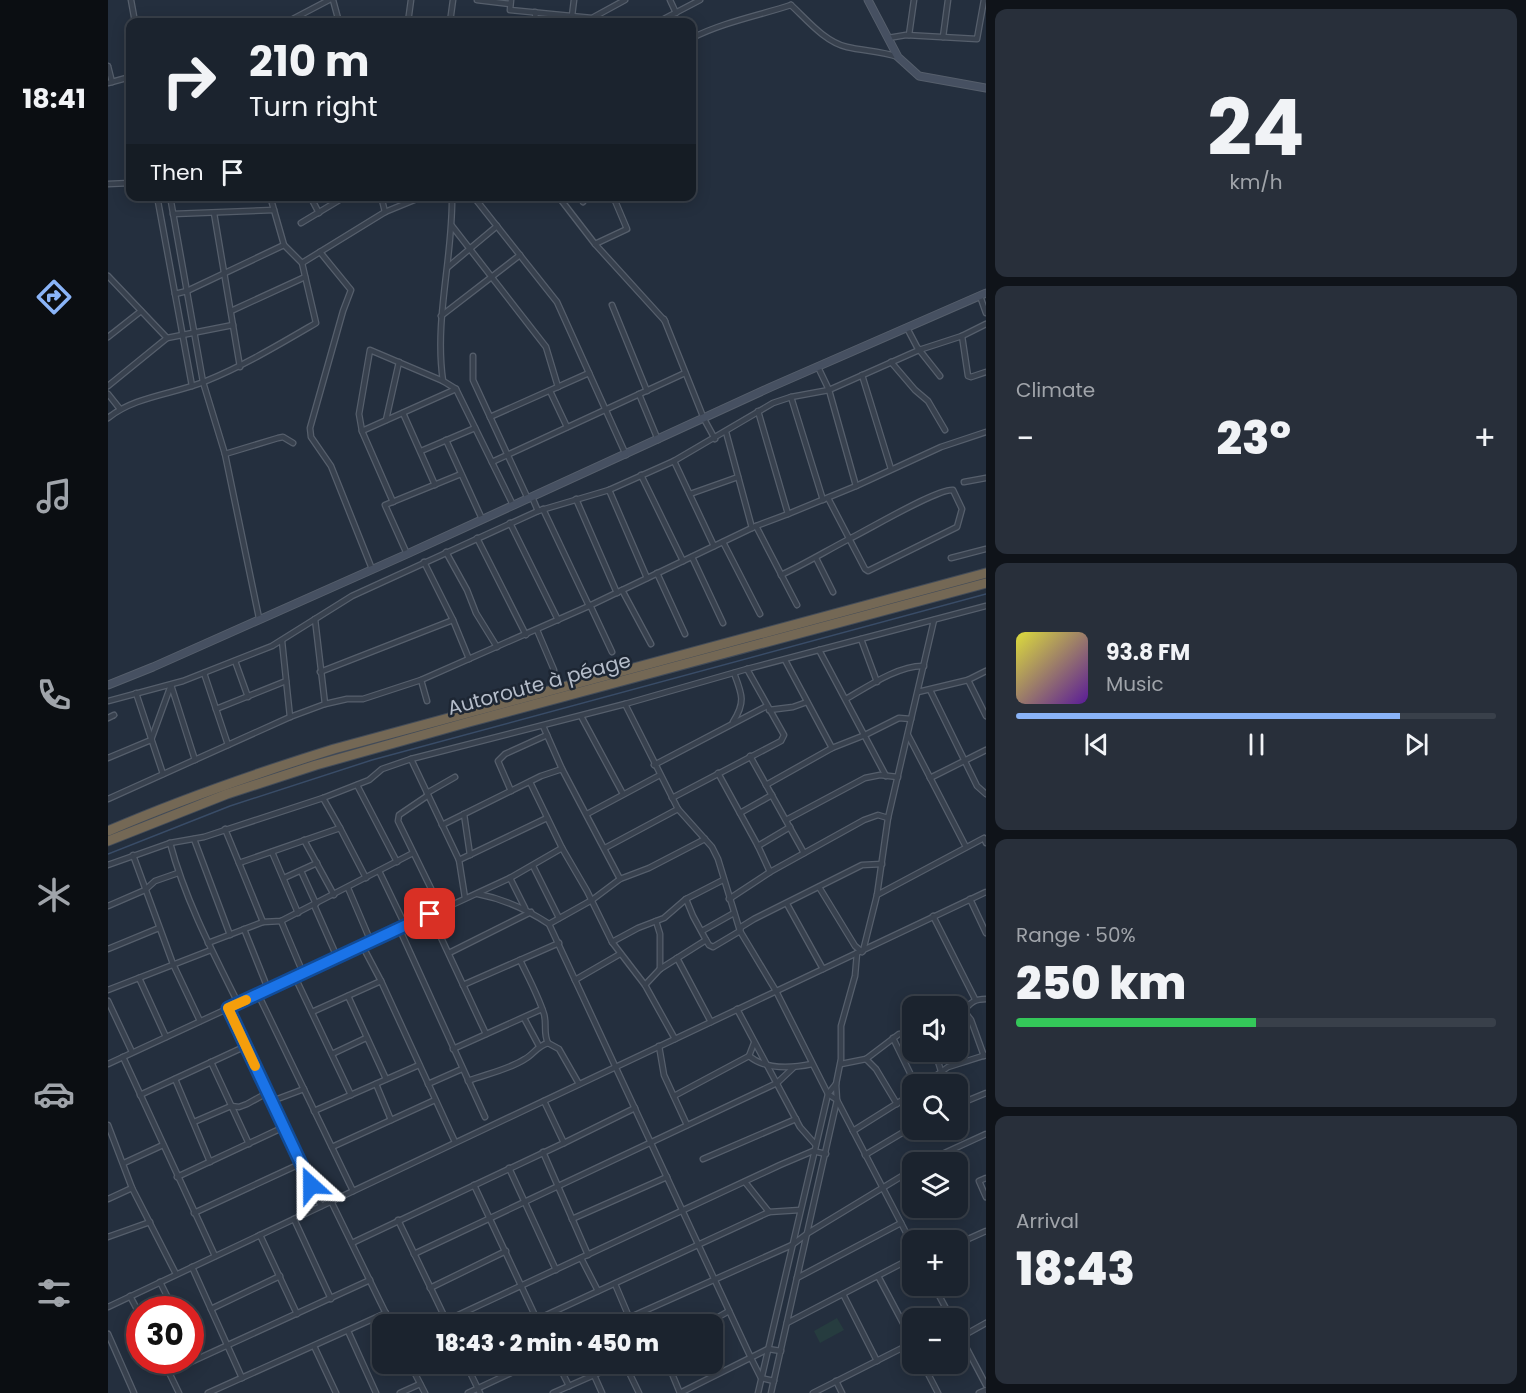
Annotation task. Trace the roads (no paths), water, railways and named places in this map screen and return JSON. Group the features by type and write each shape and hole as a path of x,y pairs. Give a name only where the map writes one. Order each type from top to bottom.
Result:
{"highway":[{"path":"108,831 163,807 334,749 986,573"},
{"name":"Autoroute à péage","path":"108,841 227,794 326,762 986,583"}],"street":[{"path":"130,0 134,18"},
{"path":"294,18 329,0"},
{"path":"333,0 338,18"},
{"path":"409,18 411,0"},
{"path":"451,18 453,0"},
{"path":"477,0 511,2 510,10 592,18 625,0"},
{"path":"572,16 574,0"},
{"path":"670,0 676,13"},
{"path":"666,18 700,0"},
{"path":"868,0 898,57 919,76 986,87"},
{"path":"909,35 914,0"},
{"path":"943,37 948,0"},
{"path":"888,38 909,35 977,39 984,0"},
{"path":"696,36 731,21 760,15 791,3 832,41 846,47 882,52 898,57"},
{"path":"535,12 536,18"},
{"path":"108,66 110,83 126,78"},
{"path":"108,184 126,183"},
{"path":"158,201 192,386"},
{"path":"171,201 203,382 225,454 260,618"},
{"path":"108,418 120,408 192,386 240,367 316,323 302,263 284,245 271,201"},
{"path":"313,201 319,213"},
{"path":"301,223 338,201"},
{"path":"382,201 385,212"},
{"path":"302,263 385,212 412,201"},
{"path":"443,381 441,316 453,226 452,201"},
{"path":"477,201 557,302 626,455"},
{"path":"562,201 595,244 664,320 704,419 715,439"},
{"path":"595,244 627,230 615,201"},
{"path":"173,214 274,210"},
{"path":"214,213 240,367"},
{"path":"453,226 546,346 558,387"},
{"path":"448,267 497,226"},
{"path":"175,294 187,291 284,245"},
{"path":"320,252 351,290 310,428 311,438 331,466 372,569"},
{"path":"441,316 520,255"},
{"path":"108,276 167,338"},
{"path":"231,311 305,277"},
{"path":"108,288 115,282"},
{"path":"108,685 153,667 983,295 986,313"},
{"path":"612,305 647,391"},
{"path":"108,337 141,311"},
{"path":"108,701 171,685 282,641 352,596 540,510 609,490 674,461 715,439 758,411 791,398 829,390 986,324"},
{"path":"108,386 167,338 233,325"},
{"path":"907,328 940,376"},
{"path":"962,336 968,376 986,372"},
{"path":"393,502 362,431 359,414 370,350 443,381 456,389 513,505"},
{"path":"473,356 473,380 490,417 530,498 540,510 612,652"},
{"path":"386,420 399,362"},
{"path":"891,362 915,390 928,401 945,429"},
{"path":"818,367 829,390 856,486"},
{"path":"490,417 589,373"},
{"path":"492,462 685,373"},
{"path":"862,375 891,470"},
{"path":"362,431 456,389"},
{"path":"550,390 567,428"},
{"path":"108,394 120,408"},
{"path":"639,394 658,440"},
{"path":"781,574 816,558 849,539 938,493 953,490 962,509 957,526 871,570 865,570 849,539 825,499 791,398"},
{"path":"758,411 788,514"},
{"path":"403,412 435,485"},
{"path":"421,451 475,428"},
{"path":"726,432 754,527 797,605"},
{"path":"108,799 290,717 325,704 347,699 363,699 421,680 590,606 754,527 856,486 941,447 986,432"},
{"path":"225,454 278,438 293,442"},
{"path":"446,440 482,519"},
{"path":"674,461 714,546"},
{"path":"406,554 385,505 461,474"},
{"path":"641,475 683,561"},
{"path":"690,494 738,477"},
{"path":"964,482 986,478"},
{"path":"609,490 648,578"},
{"path":"576,500 619,591 651,644"},
{"path":"510,523 558,620"},
{"path":"477,538 526,635"},
{"path":"723,542 760,614"},
{"path":"951,558 986,549"},
{"path":"446,552 467,590 476,613 497,647"},
{"path":"692,557 723,624"},
{"path":"816,558 833,592"},
{"path":"424,562 453,620 469,659"},
{"path":"657,573 686,634"},
{"path":"108,866 170,843 194,839 323,798 369,780 382,769 411,759 581,716 747,669 986,606"},
{"path":"315,619 325,704"},
{"path":"320,672 453,620"},
{"path":"771,1393 837,1101 836,1084 841,1064 841,1026 877,895 888,818 934,620"},
{"path":"537,630 554,670"},
{"path":"861,639 877,682"},
{"path":"282,641 290,717"},
{"path":"819,650 886,776"},
{"path":"785,660 832,748"},
{"path":"235,661 248,697"},
{"path":"846,699 910,667 924,666"},
{"path":"672,798 783,738 784,735 747,669"},
{"path":"918,693 968,680 986,671"},
{"path":"204,673 228,745"},
{"path":"732,724 742,705 742,695 735,673"},
{"path":"421,680 427,701"},
{"path":"968,680 986,715"},
{"path":"216,709 286,681"},
{"path":"108,758 151,740 171,685"},
{"path":"171,685 195,760"},
{"path":"930,690 977,786 986,794"},
{"path":"136,693 163,774"},
{"path":"654,765 768,708 794,707 807,702"},
{"path":"625,704 678,809 705,839 718,859 740,931 776,991 828,1094 837,1101 905,1230"},
{"path":"581,716 623,794"},
{"path":"766,785 832,748 865,735 899,717 911,719"},
{"path":"543,726 562,769 620,879"},
{"path":"511,791 498,760 505,754 547,735"},
{"path":"908,735 966,847"},
{"path":"930,778 986,750"},
{"path":"750,756 804,853"},
{"path":"411,759 459,860 465,898"},
{"path":"442,825 562,769"},
{"path":"718,773 770,872"},
{"path":"587,814 660,775"},
{"path":"786,820 865,778 874,775 898,777"},
{"path":"441,909 399,826 398,818 427,794 455,777"},
{"path":"530,782 612,942 645,985 675,1039"},
{"path":"357,785 397,862"},
{"path":"740,813 772,795"},
{"path":"323,798 366,878"},
{"path":"605,848 678,809"},
{"path":"464,814 470,855"},
{"path":"729,899 770,872 872,816 888,818"},
{"path":"459,860 547,818"},
{"path":"758,846 790,827"},
{"path":"239,863 340,828"},
{"path":"225,829 264,922"},
{"path":"877,895 984,838 986,843"},
{"path":"194,839 230,935"},
{"path":"549,924 592,900 620,879 649,868 705,839"},
{"path":"304,840 334,895"},
{"path":"170,843 178,873 211,950 238,1003"},
{"path":"108,1064 405,925 478,894 533,866 562,848"},
{"path":"272,852 298,913"},
{"path":"208,943 264,922 281,921 413,853"},
{"path":"133,855 173,964 200,1021"},
{"path":"284,878 317,863"},
{"path":"686,899 706,940 713,947 740,931 741,927 862,865 882,864"},
{"path":"533,866 559,918"},
{"path":"301,871 337,957"},
{"path":"380,871 405,925"},
{"path":"108,906 145,890 155,881 178,873"},
{"path":"510,878 528,911"},
{"path":"612,942 669,914 686,899 723,880"},
{"path":"819,887 855,946 861,951"},
{"path":"348,888 370,942"},
{"path":"130,1296 986,892"},
{"path":"478,894 499,898 528,911 549,924 761,1378"},
{"path":"970,899 986,933"},
{"path":"787,904 823,969"},
{"path":"449,953 528,911"},
{"path":"702,931 734,913"},
{"path":"430,914 486,1034"},
{"path":"933,916 975,999"},
{"path":"281,921 303,973"},
{"path":"656,921 660,934 660,969"},
{"path":"108,949 159,928"},
{"path":"399,928 485,1117"},
{"path":"244,929 268,989"},
{"path":"645,985 660,969 706,940"},
{"path":"463,985 559,943"},
{"path":"362,945 381,981 455,1142"},
{"path":"108,990 211,950"},
{"path":"575,980 620,954"},
{"path":"677,958 711,1022"},
{"path":"520,960 542,1009 546,1021 545,1036 548,1043 559,1049 579,1084"},
{"path":"295,977 351,1095"},
{"path":"139,978 166,1037"},
{"path":"312,1012 381,981"},
{"path":"258,994 353,1191"},
{"path":"348,996 386,1080"},
{"path":"968,1005 975,999 986,999"},
{"path":"108,1001 132,1052"},
{"path":"228,1008 321,1206"},
{"path":"453,1049 542,1009"},
{"path":"737,1009 800,1127 815,1144"},
{"path":"937,1074 948,1067 985,1055 968,1016"},
{"path":"524,1018 539,1046"},
{"path":"841,1064 866,1059 902,1034"},
{"path":"332,1054 366,1038"},
{"path":"893,1038 910,1074"},
{"path":"468,1081 517,1064 539,1046 548,1043"},
{"path":"674,1096 749,1056 754,1043"},
{"path":"140,1095 246,1046"},
{"path":"659,1046 664,1076 687,1125"},
{"path":"749,1056 755,1061 766,1064 793,1068 812,1064"},
{"path":"123,1057 215,1256"},
{"path":"866,1059 876,1069 897,1104"},
{"path":"211,1062 249,1144"},
{"path":"938,1062 941,1071"},
{"path":"314,1111 419,1065"},
{"path":"428,1084 462,1068"},
{"path":"414,1254 777,1083 793,1068"},
{"path":"175,1079 210,1162"},
{"path":"376,1084 391,1120"},
{"path":"758,1393 813,1151 828,1094 836,1084"},
{"path":"272,1101 304,1089"},
{"path":"195,1122 231,1106 239,1107 247,1104 267,1093"},
{"path":"968,1101 986,1093"},
{"path":"332,1147 435,1100"},
{"path":"544,1101 564,1143"},
{"path":"853,1131 902,1101"},
{"path":"352,1243 635,1108"},
{"path":"703,1159 796,1119"},
{"path":"108,1125 132,1188 176,1274"},
{"path":"177,1177 284,1127"},
{"path":"865,1155 902,1133"},
{"path":"948,1152 986,1134"},
{"path":"124,1163 163,1145"},
{"path":"465,1314 813,1151 826,1154"},
{"path":"543,1152 588,1255"},
{"path":"194,1213 302,1164"},
{"path":"509,1168 556,1270"},
{"path":"637,1314 792,1245 902,1176"},
{"path":"573,1219 667,1177"},
{"path":"986,1178 979,1181 986,1197"},
{"path":"745,1182 770,1212"},
{"path":"474,1185 534,1314"},
{"path":"108,1199 132,1188"},
{"path":"208,1393 386,1313 331,1201"},
{"path":"553,1314 598,1291 770,1212 800,1210"},
{"path":"294,1219 331,1299"},
{"path":"398,1220 443,1314"},
{"path":"108,1237 150,1222"},
{"path":"798,1278 901,1223"},
{"path":"968,1239 986,1230"},
{"path":"260,1235 297,1314"},
{"path":"430,1288 506,1251"},
{"path":"581,1258 598,1291"},
{"path":"787,1323 902,1263"},
{"path":"192,1267 242,1378"},
{"path":"211,1309 280,1276"},
{"path":"878,1276 902,1323"},
{"path":"204,1355 369,1280"},
{"path":"160,1282 167,1296"},
{"path":"615,1284 626,1314"},
{"path":"843,1294 877,1361"},
{"path":"108,1306 126,1298"},
{"path":"723,1314 729,1311"},
{"path":"968,1333 986,1323"},
{"path":"348,1331 376,1393"},
{"path":"108,1334 134,1393"},
{"path":"314,1346 336,1393"},
{"path":"813,1393 902,1347"},
{"path":"672,1374 680,1393 768,1349 781,1351"},
{"path":"968,1350 985,1382"},
{"path":"169,1374 179,1393"},
{"path":"415,1374 424,1393"},
{"path":"471,1374 479,1391"},
{"path":"468,1393 479,1391 511,1374"},
{"path":"563,1374 569,1386"},
{"path":"630,1374 639,1393"},
{"path":"928,1374 938,1393"},
{"path":"554,1393 563,1391 594,1375 602,1393"},
{"path":"761,1378 774,1381"},
{"path":"836,1381 842,1393"},
{"path":"400,1393 420,1384"},
{"path":"979,1393 986,1390"}],"waterway":[{"path":"108,854 230,806 372,760 986,594"}]}
